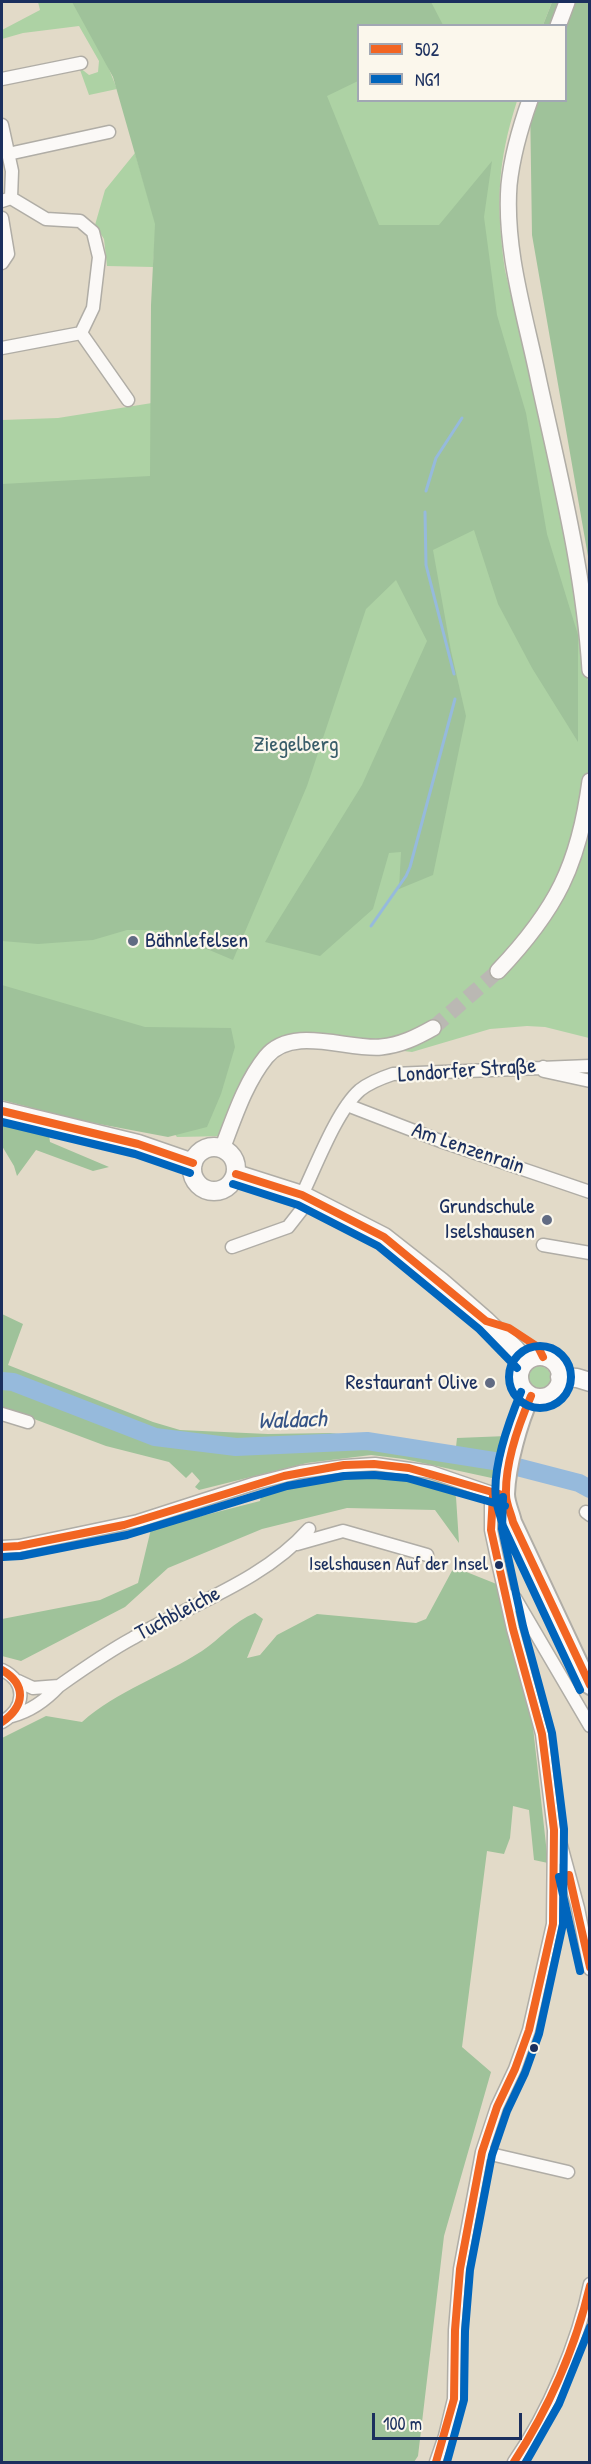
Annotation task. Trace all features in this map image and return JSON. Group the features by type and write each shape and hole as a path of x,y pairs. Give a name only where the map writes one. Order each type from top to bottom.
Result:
{"main road":[{"path":"2,1111 99,1133 194,1163"},
{"path":"222,1149 232,1156 236,1174 223,1190 209,1190 197,1183 194,1177 194,1163 202,1151 222,1149"},
{"path":"236,1174 306,1197 384,1237 406,1252 486,1321 525,1362"},
{"path":"537,1357 550,1359 559,1370 560,1377 556,1390 544,1397 531,1396 526,1393 519,1381 519,1374 525,1362 537,1357"},
{"path":"560,1377 577,1378 590,1382"},
{"path":"531,1396 525,1410 509,1472 499,1496 590,1686"}],"street":[{"path":"559,24 567,2"},
{"path":"2,79 81,63"},
{"path":"529,102 513,154 509,185 512,254 578,564 587,624 590,670"},
{"path":"2,125 12,171 6,200 46,219 80,220 93,232 99,257 93,308 81,333"},
{"path":"8,154 109,132"},
{"path":"2,218 4,244 8,254 2,262"},
{"path":"2,348 81,333"},
{"path":"81,333 128,400"},
{"path":"498,971 530,937 548,913 578,846 590,781"},
{"path":"222,1149 244,1094 268,1054 288,1043 310,1040 381,1047 414,1038 433,1028"},
{"name":"Londorfer Straße","path":"232,1247 288,1227 306,1197 347,1105 373,1081 393,1074 590,1066"},
{"path":"543,1067 544,1071 555,1075 590,1081"},
{"name":"Am Lenzenrain","path":"347,1105 443,1142 590,1192"},
{"path":"543,1245 590,1253"},
{"path":"2,1414 28,1422"},
{"path":"2,1547 19,1546 138,1521 256,1483 300,1472 345,1466 375,1464 430,1472 499,1496 491,1504 491,1530 542,1734 554,1830 553,1924 530,2030 497,2107 482,2152 460,2269 454,2330 454,2399 436,2463"},
{"name":"Tuchbleiche","path":"7,1719 50,1697 59,1686 133,1637 214,1596 262,1568 297,1544 309,1529"},
{"name":"Tuchbleiche","path":"297,1544 343,1531 363,1534 427,1555"},
{"path":"506,1595 515,1598 590,1726"},
{"path":"2,1670 33,1688 59,1686"},
{"path":"7,1719 19,1707 18,1681"},
{"path":"554,1830 559,1838 578,1908 590,1969"},
{"path":"482,2152 568,2172"},
{"path":"514,2463 534,2431 555,2388 585,2308 590,2284"}],"green space":[{"name":"Ziegelberg","path":"38,2 552,2 543,24 357,24 357,102 517,102 505,144 500,184 502,247 505,270 557,490 584,634 590,705 589,1038 545,1027 527,1026 490,1029 412,1052 310,1040 268,1055 227,1136 177,1137 166,1124 2,1097 2,420 58,418 152,403 151,473 168,222 125,95 105,59 117,89 89,95 79,67 89,75 98,72 99,61 79,26 23,33 2,39 2,30 40,10"},
{"name":"Ziegelberg","path":"72,2 431,2 442,24 357,24 357,81 327,96 379,225 439,225 492,161 484,217 497,315 526,413 547,534 578,635 578,742 532,668 498,604 474,530 433,550 451,651 466,716 433,875 399,889 401,852 389,853 373,909 320,956 265,942 362,785 427,641 396,580 366,609 307,786 233,960 162,930 127,930 93,940 38,944 2,941 2,484 150,476 151,305 155,224 113,77"},
{"path":"552,2 589,2 589,562 532,235 530,102 567,102 567,24 543,24"},
{"path":"135,153 156,224 153,267 107,266 104,239 95,225 105,190"},
{"path":"2,985 145,1027 231,1028 235,1047 221,1094 207,1127 168,1137 78,1120 2,1100"},
{"path":"2,1124 49,1135 50,1142 109,1167 93,1171 36,1150 17,1176 2,1146"},
{"path":"2,1314 23,1324 8,1365 153,1422 180,1430 268,1434 330,1433 456,1447 457,1438 507,1436 501,1480 404,1459 371,1455 307,1463 199,1490 195,1487 200,1481 192,1472 186,1478 169,1462 106,1446 2,1407"},
{"path":"539,1366 547,1370 551,1378 547,1386 539,1390 531,1386 527,1378 531,1370"},
{"path":"372,1469 448,1484 456,1497 459,1543 435,1510 347,1508 262,1529 168,1568 125,1607 21,1661 2,1656 2,1619 100,1600 138,1583 151,1529 260,1501 262,1490"},
{"path":"454,1567 499,1585 533,1727 548,1863 534,1860 529,1810 513,1806 510,1838 504,1854 487,1851 462,2047 491,2072 444,2236 418,2456 414,2462 2,2462 2,1738 46,1716 82,1722 110,1701 202,1651 234,1625 255,1613 263,1619 247,1658 260,1655 277,1635 317,1614 416,1623 426,1619"}],"waterway":[{"path":"426,491 436,458 462,418"},
{"path":"425,512 426,565 454,674"},
{"path":"371,926 410,867 455,699"},
{"name":"Waldach","path":"2,1381 13,1382 155,1437 236,1447 367,1441 494,1461 579,1483 590,1489"}],"tunnel":[{"path":"433,1028 498,971"}],"transit line":[{"name":"502","path":"2,1111 138,1144 193,1163"},
{"name":"NG1","path":"2,1122 135,1154 190,1173"},
{"name":"502","path":"236,1174 302,1195 384,1237 486,1321 509,1328 538,1347 543,1357"},
{"name":"NG1","path":"233,1184 298,1205 378,1246 479,1329 517,1368"},
{"name":"NG1","path":"540,1346 552,1348 562,1355 569,1365 571,1377 569,1389 562,1399 552,1406 540,1408 528,1406 518,1399 511,1389 509,1377 511,1365 518,1355 528,1348 540,1346"},
{"name":"NG1","path":"521,1392 499,1459 495,1486 497,1502 503,1526 580,1690"},
{"name":"502","path":"531,1396 510,1457 506,1483 507,1502 513,1522 590,1685"},
{"name":"502","path":"2,1547 19,1546 124,1525 284,1476 344,1465 374,1464 409,1468 506,1496"},
{"name":"NG1","path":"3,1557 21,1556 127,1535 287,1486 344,1476 374,1475 407,1478 505,1506"},
{"name":"502","path":"436,2462 454,2399 455,2330 460,2269 482,2152 497,2107 515,2069 529,2030 553,1924 554,1830 542,1734 513,1629 491,1530 493,1495"},
{"name":"NG1","path":"447,2462 464,2400 465,2331 470,2270 492,2155 507,2111 525,2073 539,2034 563,1924 564,1829 552,1733 523,1626 502,1529 503,1497"},
{"name":"502","path":"2,1670 16,1682 20,1696 15,1709 2,1722"},
{"name":"502","path":"569,1875 590,1967"},
{"name":"NG1","path":"559,1877 580,1971"},
{"name":"502","path":"514,2462 539,2421 560,2377 577,2332 590,2286"},
{"name":"NG1","path":"526,2462 559,2404 590,2327"}],"place":[{"name":"Bähnlefelsen","path":"133,941"},
{"name":"Grundschule Iselshausen","path":"547,1220"},
{"name":"Restaurant Olive","path":"490,1383"},
{"name":"Iselshausen Auf der Insel","path":"499,1565"}]}
